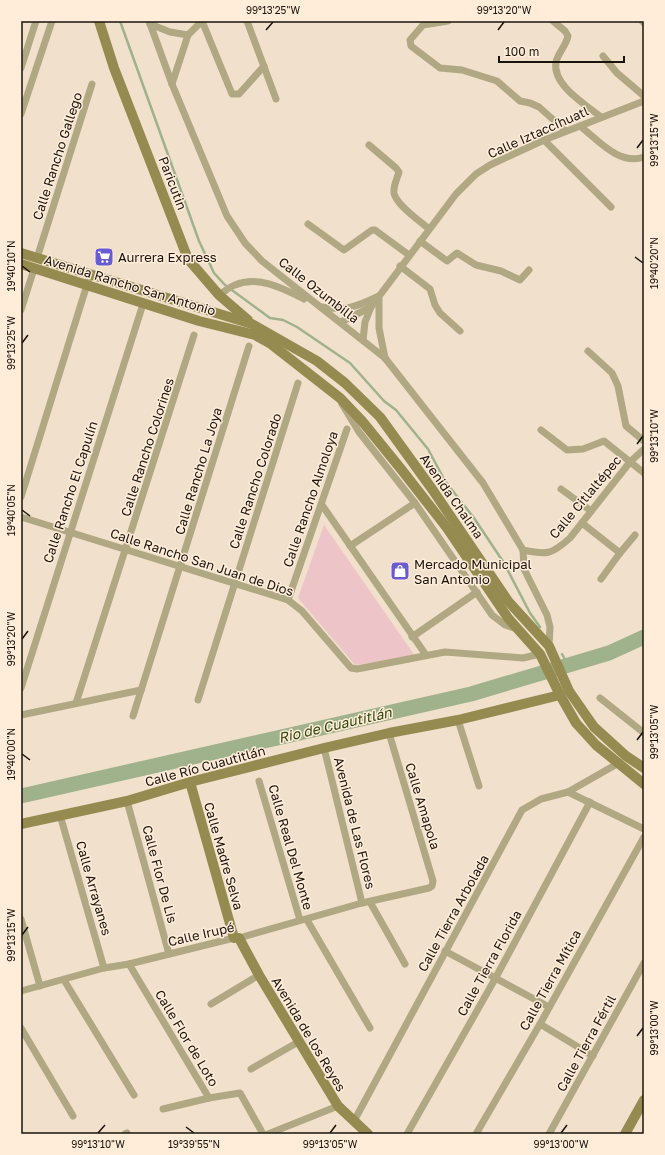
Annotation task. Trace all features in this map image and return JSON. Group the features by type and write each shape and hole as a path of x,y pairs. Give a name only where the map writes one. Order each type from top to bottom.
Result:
{"main road":[{"name":"Paricutin","path":"99,21 114,68 188,259 223,292 252,324"},
{"name":"Avenida Rancho San Antonio","path":"21,253 37,258 143,304 199,321 255,335"},
{"name":"Avenida Rancho San Antonio","path":"21,264 34,269 89,280 252,324"},
{"path":"252,324 255,335"},
{"name":"Avenida Chalma","path":"252,324 317,361 345,383 380,417 432,489 508,600 549,643 550,663"},
{"name":"Avenida Chalma","path":"255,335 276,348 340,398 362,421 446,528 508,618 550,663 555,673 594,727 626,756 644,768"},
{"name":"Avenida Chalma","path":"555,673 560,695 576,723 596,746 644,784"},
{"name":"Calle Río Cuautitlán","path":"21,824 127,801 190,782 324,748 388,733 458,720 560,695"},
{"name":"Calle Madre Selva","path":"190,782 236,938"},
{"name":"Avenida de los Reyes","path":"236,938 338,1106 368,1134"},
{"path":"625,1134 644,1100"}],"street":[{"path":"21,68 36,21"},
{"path":"21,114 52,21"},
{"path":"172,84 188,36 202,21 232,94 239,94 264,66"},
{"path":"247,21 276,99"},
{"path":"448,21 423,25 410,40 411,46 440,68 462,70 497,81 520,101 539,107 566,131"},
{"path":"552,21 565,31 568,36 567,43 556,60 556,71 561,83 601,117"},
{"path":"149,23 170,32 188,36"},
{"name":"Calle Ozumbilla","path":"149,23 172,84 227,216 245,243 262,261 317,306 341,322 385,358 483,483 523,550"},
{"path":"603,56 617,73 644,96"},
{"name":"Calle Rancho Gallego","path":"37,258 92,84"},
{"name":"Calle Iztaccíhuatl","path":"363,340 365,322 370,307 456,194 476,174 490,165 544,140 644,100"},
{"path":"580,126 615,154 624,158 644,157"},
{"path":"544,140 611,207"},
{"path":"369,145 399,172 394,193 397,201 429,229"},
{"path":"308,224 344,250 372,230 375,230 409,255"},
{"path":"420,241 447,261 457,253 476,265 501,270 520,280 529,270"},
{"path":"400,266 430,289 435,305 440,313 460,331"},
{"path":"21,310 34,269"},
{"path":"21,497 89,280"},
{"path":"223,292 236,285 252,282 272,284 317,306 338,310 347,309 379,296 379,328 385,358"},
{"name":"Calle Rancho El Capulín","path":"21,688 143,304"},
{"name":"Calle Iztaccíhuatl","path":"341,322 370,307"},
{"name":"Calle Rancho Colorines","path":"76,703 194,335"},
{"name":"Calle Rancho La Joya","path":"133,716 249,346"},
{"path":"588,351 612,373 618,386 626,426 644,441"},
{"name":"Calle Rancho Colorado","path":"198,700 298,383"},
{"path":"340,398 359,432 415,503 499,622 519,629"},
{"name":"Calle Rancho Almoloya","path":"288,600 347,429"},
{"path":"541,430 567,450 583,448 604,441 644,473"},
{"name":"Calle Citlaltépec","path":"523,550 543,554 553,552 570,538 630,462 644,448"},
{"path":"561,489 591,511"},
{"path":"350,546 415,503"},
{"path":"322,505 412,637 426,655"},
{"name":"Calle Rancho San Juan de Dios","path":"21,517 288,600 302,611 351,668 357,669 445,652 464,652 523,658 540,654"},
{"path":"582,523 620,553"},
{"path":"601,579 635,535"},
{"path":"523,550 524,569 547,615 550,628 549,643"},
{"path":"412,637 477,592"},
{"path":"21,715 141,690"},
{"path":"600,698 644,733"},
{"path":"458,720 479,786"},
{"name":"Calle Amapola","path":"388,733 433,881 432,886"},
{"name":"Avenida de Las Flores","path":"324,748 362,903"},
{"name":"Calle Tierra Arbolada","path":"354,1121 522,810 541,799 568,792 618,764"},
{"name":"Calle Real Del Monte","path":"259,781 304,920 370,1028"},
{"path":"568,792 644,829"},
{"name":"Calle Flor De Lis","path":"127,801 169,954"},
{"name":"Calle Tierra Florida","path":"407,1134 495,979 590,802"},
{"name":"Calle Arrayanes","path":"60,815 104,968"},
{"name":"Calle Tierra Mítica","path":"476,1134 540,1024 644,837"},
{"name":"Calle Irupé","path":"21,991 104,968 129,964 236,938 362,903 432,886"},
{"path":"370,902 405,964"},
{"path":"21,919 40,986"},
{"path":"445,951 549,1007"},
{"name":"Calle Tierra Fértil","path":"549,1134 644,963"},
{"name":"Calle Flor de Loto","path":"129,964 209,1098 240,1093 263,1134"},
{"path":"211,1004 259,975"},
{"path":"64,980 134,1095"},
{"path":"540,1024 593,1056"},
{"path":"21,1028 73,1116"},
{"path":"251,1069 300,1042"},
{"path":"163,1109 209,1098"},
{"path":"270,1133 338,1106"}],"shaded area":[{"path":"324,525 415,656 355,665 298,598"}],"waterway":[{"path":"120,21 199,241 214,273 225,285 270,318 283,320 297,327 350,363 384,401 396,410 428,449 445,481 474,518 504,563 530,613 540,627"},
{"name":"Rio de Cuautitlán","path":"21,796 471,694 609,653 644,637"},
{"path":"562,654 568,665"}],"place":[{"name":"Aurrera Express","path":"104,257"},
{"name":"Mercado Municipal San Antonio","path":"400,571"}]}
